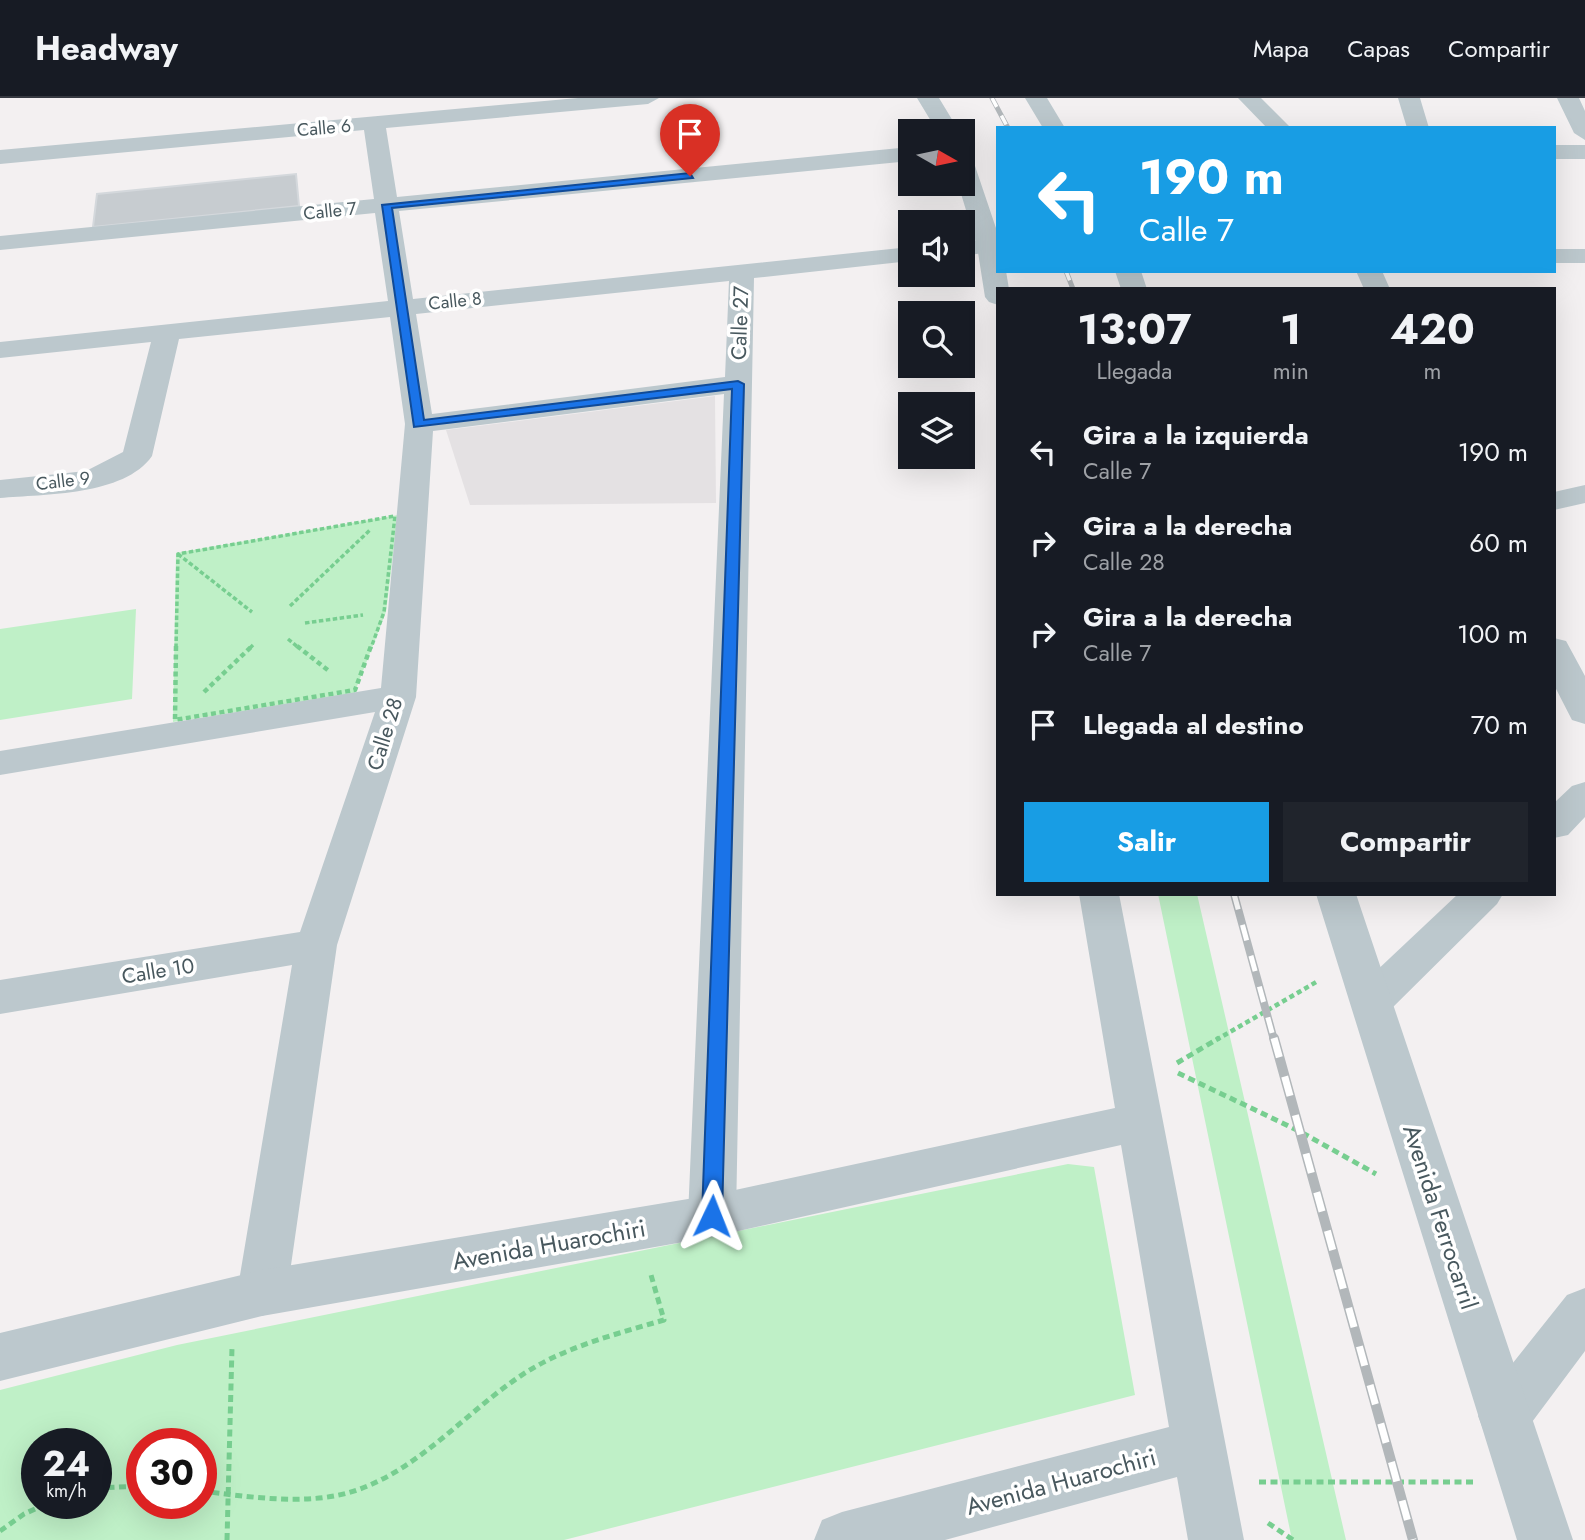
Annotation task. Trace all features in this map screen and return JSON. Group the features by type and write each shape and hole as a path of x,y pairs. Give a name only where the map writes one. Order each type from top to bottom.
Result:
{"street":[{"name":"Calle 6","path":"0,157 648,98"},
{"path":"928,98 941,119"},
{"path":"1036,98 1053,126"},
{"path":"1249,98 1278,126"},
{"path":"1409,98 1417,126"},
{"path":"1568,98 1585,133"},
{"name":"Calle 28","path":"248,1297 316,946 398,697 419,424 374,124"},
{"path":"1556,152 1585,152"},
{"name":"Calle 7","path":"0,243 898,156"},
{"path":"973,196 989,246 996,287"},
{"path":"975,248 989,246"},
{"name":"Calle 8","path":"0,350 898,255"},
{"path":"1556,256 1585,256"},
{"name":"Calle 27","path":"712,1216 742,271"},
{"name":"Calle 9","path":"0,489 107,477 124,468 137,456 167,332"},
{"path":"419,424 738,384"},
{"path":"1556,501 1585,494"},
{"path":"1556,653 1585,712"},
{"path":"0,763 398,697"},
{"path":"1556,823 1585,795"},
{"path":"1099,896 1216,1540"},
{"name":"Avenida Ferrocarril","path":"1337,896 1545,1540"},
{"path":"1371,1002 1481,896"},
{"name":"Calle 10","path":"0,997 316,946"},
{"name":"Avenida Huarochiri","path":"0,1357 248,1297 712,1216 1139,1122"},
{"path":"1504,1416 1585,1311"},
{"name":"Avenida Huarochiri","path":"842,1540 1202,1464"}],"path":[{"path":"178,554 395,516 384,612 355,690"},
{"path":"290,606 382,519"},
{"path":"178,554 252,611"},
{"path":"175,720 178,554"},
{"path":"304,623 384,612"},
{"path":"288,639 333,673"},
{"path":"194,701 253,645"},
{"path":"344,682 355,690"},
{"path":"175,720 355,690"},
{"path":"175,720 185,710"},
{"path":"1356,957 1167,1068 1298,1131 1436,1207"},
{"path":"217,1493 293,1497 359,1489 407,1463 517,1378 562,1352 664,1320 651,1275"},
{"path":"227,1540 248,1297"},
{"path":"1202,1464 1526,1483"},
{"path":"0,1531 21,1516"}],"shaded area":[{"path":"715,396 716,503 470,505 446,430"}],"green space":[{"path":"398,515 386,612 354,694 173,722 176,553"},
{"path":"136,609 132,699 0,720 0,629"},
{"path":"1158,896 1197,896 1346,1540 1292,1540"},
{"path":"1068,1164 1094,1167 1135,1395 564,1540 0,1540 0,1390 177,1345"}],"building":[{"path":"296,174 299,206 93,227 97,194"}],"railway":[{"path":"992,98 1007,126"},
{"path":"1067,273 1072,287"},
{"path":"1235,896 1274,1040"},
{"path":"1274,1038 1413,1540"}],"route":[{"path":"690,176 387,205 419,424 738,384 712,1216"}]}
